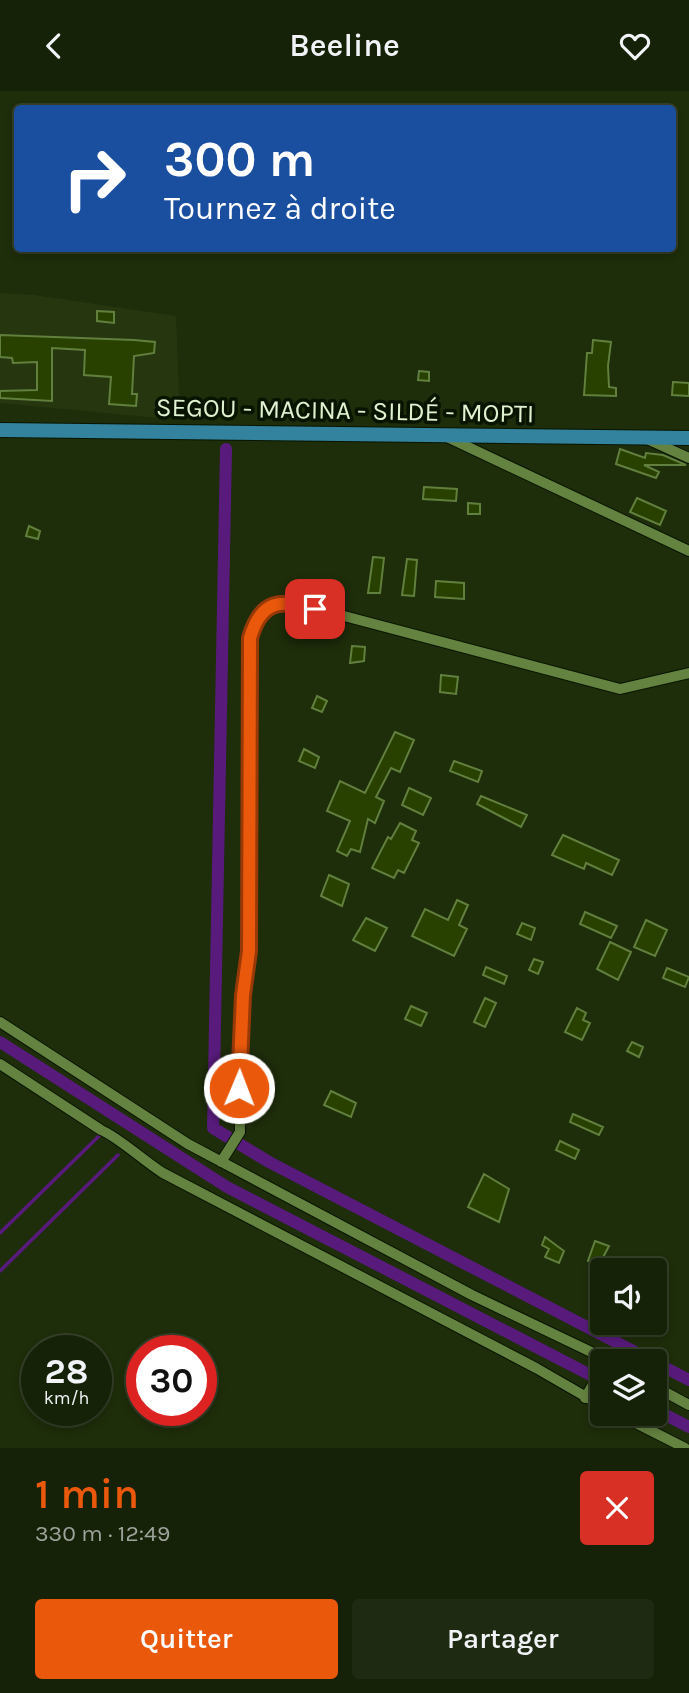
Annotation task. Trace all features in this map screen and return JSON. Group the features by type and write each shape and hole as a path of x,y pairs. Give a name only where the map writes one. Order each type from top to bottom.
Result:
{"main road":[{"name":"SEGOU - MACINA - SILDÉ - MOPTI","path":"0,430 689,438"}],"street":[{"path":"447,437 689,551"},
{"path":"641,437 689,458"},
{"path":"224,1157 240,1132 239,1065 250,925 250,638 256,617 269,606 291,602 620,689 689,673"},
{"path":"0,1022 224,1157 472,1295 590,1355"},
{"path":"0,1064 101,1130 114,1135 125,1148 163,1173 588,1395 590,1391"},
{"path":"667,1393 689,1405"},
{"path":"642,1426 685,1448"}],"shaded area":[{"path":"0,293 34,295 176,316 180,420 0,403"}],"building":[{"path":"97,311 114,312 114,323 97,321"},
{"path":"0,335 155,342 154,353 134,356 132,394 137,394 136,406 109,404 111,377 84,375 85,350 52,348 52,401 0,398 0,391 37,390 37,362 13,363 12,358 0,357"},
{"path":"593,340 611,342 609,387 616,388 616,396 584,395 587,353 592,353"},
{"path":"419,371 429,372 429,381 418,380"},
{"path":"673,382 689,383 689,396 672,395"},
{"path":"620,449 645,458 646,453 663,455 686,465 644,465 659,472 656,478 616,464"},
{"path":"424,487 457,489 456,501 423,499"},
{"path":"637,498 666,511 660,525 630,512"},
{"path":"468,503 480,504 480,514 468,514"},
{"path":"29,526 40,531 38,539 26,536"},
{"path":"373,557 384,558 380,593 368,593"},
{"path":"407,559 417,560 414,596 402,595"},
{"path":"436,581 464,583 464,599 435,597"},
{"path":"352,646 365,647 364,661 350,663"},
{"path":"441,675 458,677 456,694 440,692"},
{"path":"317,696 327,701 322,712 312,708"},
{"path":"395,732 414,740 400,772 391,768 376,797 384,801 375,823 368,819 360,852 351,849 347,856 337,851 350,821 327,811 340,781 365,793"},
{"path":"304,749 319,757 315,768 299,761"},
{"path":"454,761 482,771 478,782 450,771"},
{"path":"409,788 431,798 423,815 402,805"},
{"path":"481,796 527,815 521,827 477,804"},
{"path":"400,823 416,831 412,840 419,843 404,873 398,870 394,878 372,868 388,837 391,839"},
{"path":"563,835 619,860 612,875 586,863 584,869 552,855"},
{"path":"329,875 349,884 342,906 321,896"},
{"path":"457,900 468,905 459,925 467,929 454,956 412,936 425,909 448,920"},
{"path":"585,912 617,926 611,938 580,924"},
{"path":"366,918 387,928 375,951 353,940"},
{"path":"646,920 667,930 655,956 634,947"},
{"path":"522,923 535,928 531,940 517,934"},
{"path":"610,942 631,952 618,980 597,969"},
{"path":"534,959 543,962 538,974 529,970"},
{"path":"486,967 507,976 504,984 483,975"},
{"path":"667,968 689,977 685,987 663,978"},
{"path":"485,998 496,1003 485,1027 474,1022"},
{"path":"411,1006 427,1013 421,1026 405,1019"},
{"path":"577,1008 586,1013 583,1020 590,1023 582,1040 565,1032"},
{"path":"632,1042 643,1047 639,1057 627,1051"},
{"path":"331,1091 356,1103 351,1117 324,1105"},
{"path":"573,1114 603,1127 599,1135 570,1122"},
{"path":"560,1141 579,1150 575,1159 556,1150"},
{"path":"484,1174 509,1189 499,1222 468,1207"},
{"path":"545,1237 564,1251 559,1263 545,1257 549,1249 542,1245"},
{"path":"595,1241 609,1246 603,1258 590,1258 588,1261"}],"waterway":[{"path":"226,449 213,1128 269,1162 689,1380"},
{"path":"0,1042 227,1187 590,1375"},
{"path":"0,1233 100,1135"},
{"path":"0,1271 118,1155"},
{"path":"667,1416 689,1427"}],"route":[{"path":"239,1088 243,995 249,951 250,638 256,617 269,606 291,602 315,609"}]}
